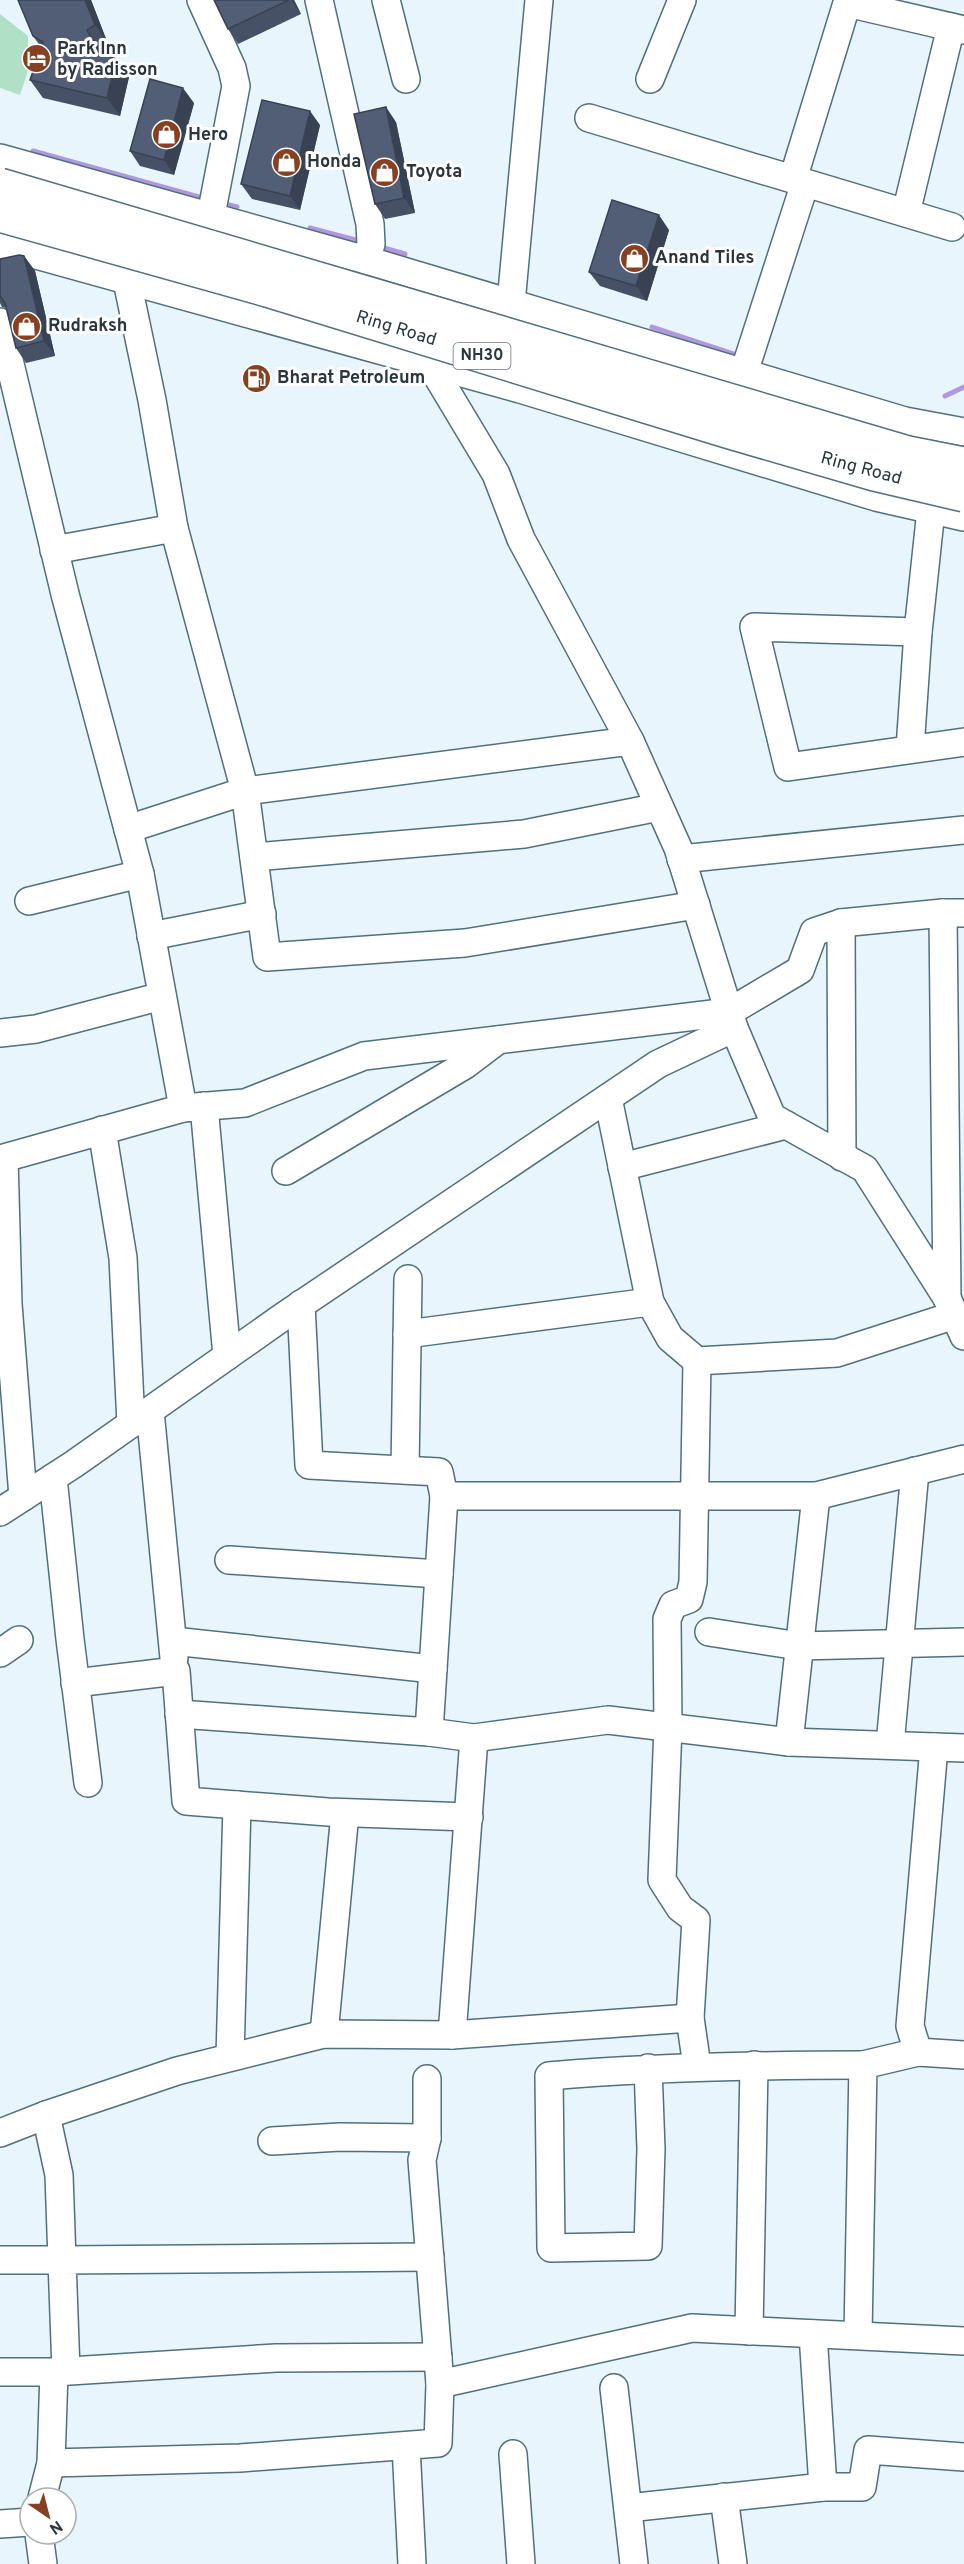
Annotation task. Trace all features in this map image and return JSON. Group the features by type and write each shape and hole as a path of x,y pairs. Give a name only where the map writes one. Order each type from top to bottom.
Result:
{"highway":[{"name":"Ring Road","path":"0,185 908,453 964,464"},
{"name":"Ring Road","path":"0,215 267,290 874,474 964,495"}],"street":[{"path":"201,0 236,77 214,203"},
{"path":"318,0 369,245"},
{"path":"386,0 406,79"},
{"path":"511,296 539,0"},
{"path":"650,79 682,0"},
{"path":"720,449 799,181 847,3 957,28 906,213"},
{"path":"589,118 952,227"},
{"path":"0,158 214,203 369,245 511,296 744,373 906,421 964,432"},
{"path":"0,245 430,364 876,497 964,517"},
{"path":"127,281 152,400 174,528 245,791 267,957 465,943 696,905"},
{"path":"0,322 54,550 140,874 162,996 194,1107 227,1356"},
{"path":"430,364 496,474 521,539 630,741 681,858 732,1020 772,1117 865,1169 955,1316"},
{"path":"910,749 918,633 932,510"},
{"path":"54,550 174,528"},
{"path":"918,633 754,627 788,768 964,742"},
{"path":"128,829 245,791 630,741"},
{"path":"254,857 524,834 659,807"},
{"path":"681,858 964,830"},
{"path":"29,901 140,874"},
{"path":"0,1512 53,1478 301,1304 658,1064 732,1020 800,970 814,932 842,923 953,913 955,1316"},
{"path":"151,936 262,914"},
{"path":"842,923 842,1157"},
{"path":"0,1033 36,1029 162,996"},
{"path":"23,1497 8,1304 2,1158 194,1107 245,1103 364,1056 499,1039 732,1020"},
{"path":"286,1171 465,1065 499,1039"},
{"path":"608,1098 650,1302 670,1338 697,1361 837,1353 955,1316"},
{"path":"622,1167 786,1125"},
{"path":"102,1130 123,1258 141,1417 173,1641 186,1801 345,1813 469,1817"},
{"path":"405,1470 408,1279"},
{"path":"407,1334 650,1302"},
{"path":"301,1304 309,1466 439,1472 444,1496 429,1732"},
{"path":"697,1361 691,1590 689,1599 673,1605 667,1619 668,1727 662,1880 680,1908 696,1920 690,2018 697,2066"},
{"path":"444,1496 816,1496 964,1459"},
{"path":"890,1745 915,1471"},
{"path":"53,1478 88,1783"},
{"path":"789,1742 816,1496"},
{"path":"229,1560 439,1574"},
{"path":"709,1632 799,1646 964,1642"},
{"path":"173,1641 434,1669"},
{"path":"75,1683 176,1671"},
{"path":"179,1714 429,1732 474,1738 608,1720 789,1742 964,1748"},
{"path":"452,2035 474,1738"},
{"path":"918,2052 910,2026 934,1747"},
{"path":"230,2057 237,1805"},
{"path":"324,2034 345,1813"},
{"path":"0,2133 177,2071 324,2034 452,2035 690,2018"},
{"path":"648,2068 651,2149 648,2246 551,2248 549,2076 648,2068 697,2066 862,2065 918,2052 964,2055"},
{"path":"749,2331 754,2065"},
{"path":"858,2334 862,2065"},
{"path":"51,2463 240,2458 438,2443 439,2371 422,2160 427,2138 427,2079"},
{"path":"45,2486 51,2463 60,2371 62,2260 59,2175 46,2115"},
{"path":"272,2141 340,2137 427,2138"},
{"path":"0,2260 430,2257"},
{"path":"0,2372 60,2371 276,2358 439,2371 692,2328 858,2334 964,2341"},
{"path":"813,2334 823,2487"},
{"path":"614,2388 634,2564"},
{"path":"406,2446 412,2564"},
{"path":"628,2508 823,2487 862,2487 868,2450 964,2457"},
{"path":"513,2454 521,2564"},
{"path":"724,2498 733,2564"},
{"path":"0,2524 18,2523"},
{"path":"41,2546 43,2564"}],"green space":[{"path":"0,14 28,36 28,71 20,95 0,88"}],"building":[{"path":"18,0 85,0 95,25 87,30 97,52 116,59 107,98 30,80 43,42 33,36"},
{"path":"214,0 289,0 228,29"},
{"path":"150,79 183,88 164,160 130,151"},
{"name":"Honda","path":"262,100 310,111 290,196 241,184"},
{"path":"386,107 404,198 375,204 354,114"},
{"name":"Anand Tiles","path":"612,200 659,215 636,286 589,272"},
{"name":"Rudraksh","path":"24,256 44,341 16,348 5,303 0,296 0,259"}],"waterway":[{"path":"33,151 206,199"},
{"path":"221,203 237,207"},
{"path":"310,228 363,242"},
{"path":"377,246 405,254"},
{"path":"652,327 734,354"},
{"path":"945,396 964,387"}],"place":[{"name":"Park Inn by Radisson","path":"36,59"},
{"name":"Hero","path":"167,135"},
{"name":"Honda","path":"286,162"},
{"name":"Toyota","path":"385,172"},
{"name":"Anand Tiles","path":"634,258"},
{"name":"Rudraksh","path":"27,326"},
{"name":"Bharat Petroleum","path":"256,378"}]}
